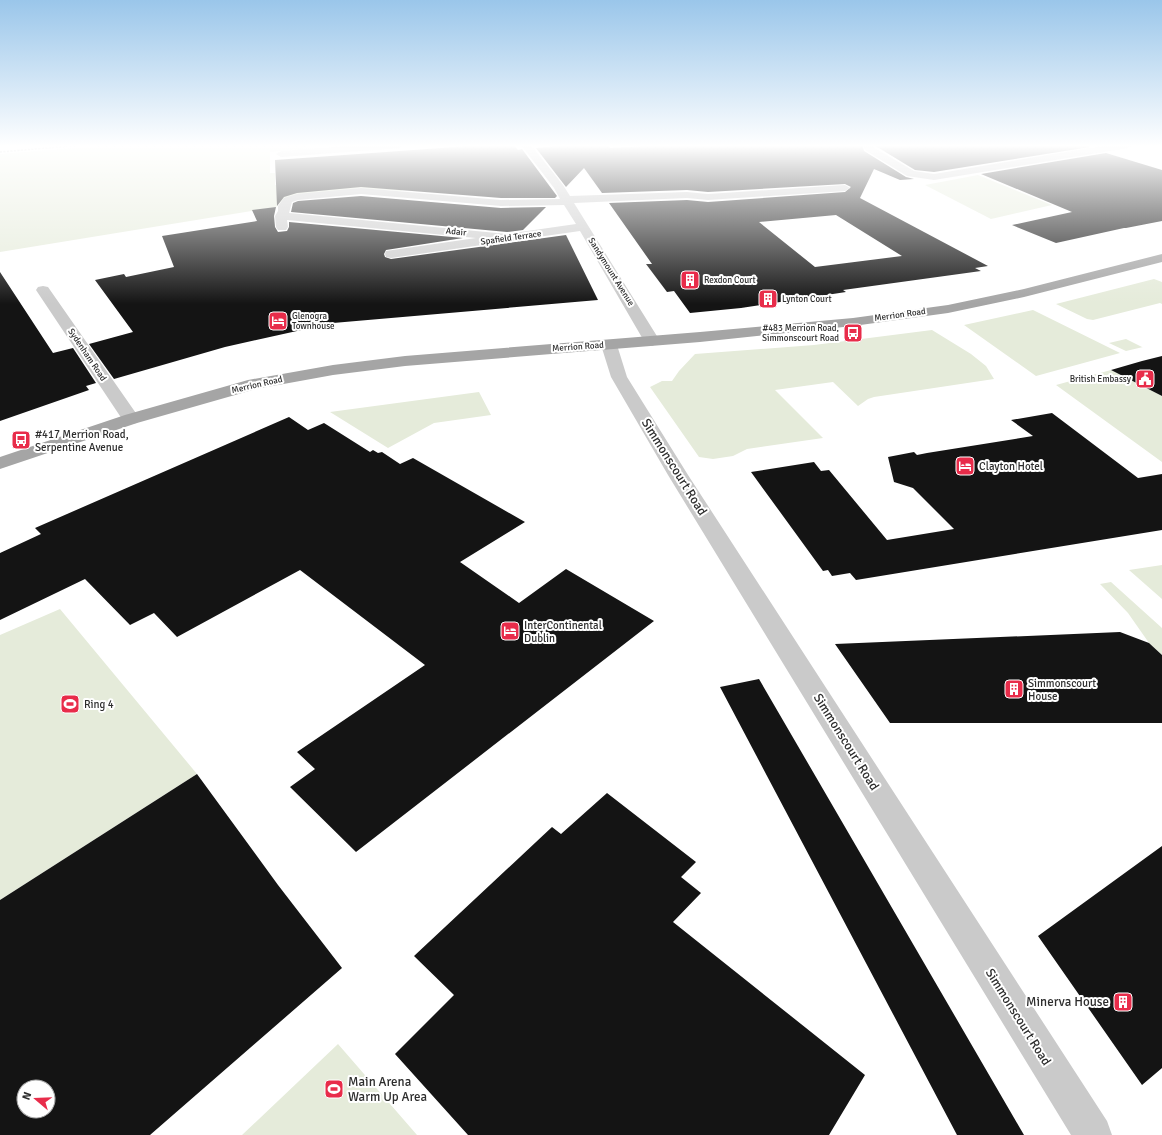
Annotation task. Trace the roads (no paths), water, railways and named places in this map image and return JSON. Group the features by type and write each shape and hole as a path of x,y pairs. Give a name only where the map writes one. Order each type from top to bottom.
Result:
{"main road":[{"name":"Merrion Road","path":"0,463 131,419 254,384 333,370 413,360 609,345 800,328 948,309 1030,291 1162,258"}],"street":[{"name":"Adair","path":"294,198 288,200 284,206 282,221 511,238"},
{"name":"Adair","path":"451,198 501,203 627,198"},
{"name":"Sandymount Avenue","path":"564,198 652,341"},
{"name":"Spafield Terrace","path":"391,254 583,227"},
{"name":"Sydenham Road","path":"44,290 131,419"},
{"name":"Simmonscourt Road","path":"609,345 620,377 678,475 1093,1135"}],"place":[{"name":"Rexdon Court","path":"690,280"},
{"name":"Lynton Court","path":"768,299"},
{"name":"Glenogra Townhouse","path":"278,321"},
{"name":"#483 Merrion Road, Simmonscourt Road","path":"853,333"},
{"name":"British Embassy","path":"1145,379"},
{"name":"#417 Merrion Road, Serpentine Avenue","path":"21,440"},
{"name":"Clayton Hotel","path":"965,466"},
{"name":"InterContinental Dublin","path":"510,631"},
{"name":"Simmonscourt House","path":"1014,689"},
{"name":"Ring 4","path":"70,704"},
{"name":"Minerva House","path":"1123,1002"},
{"name":"Main Arena Warm Up Area","path":"334,1089"}]}
